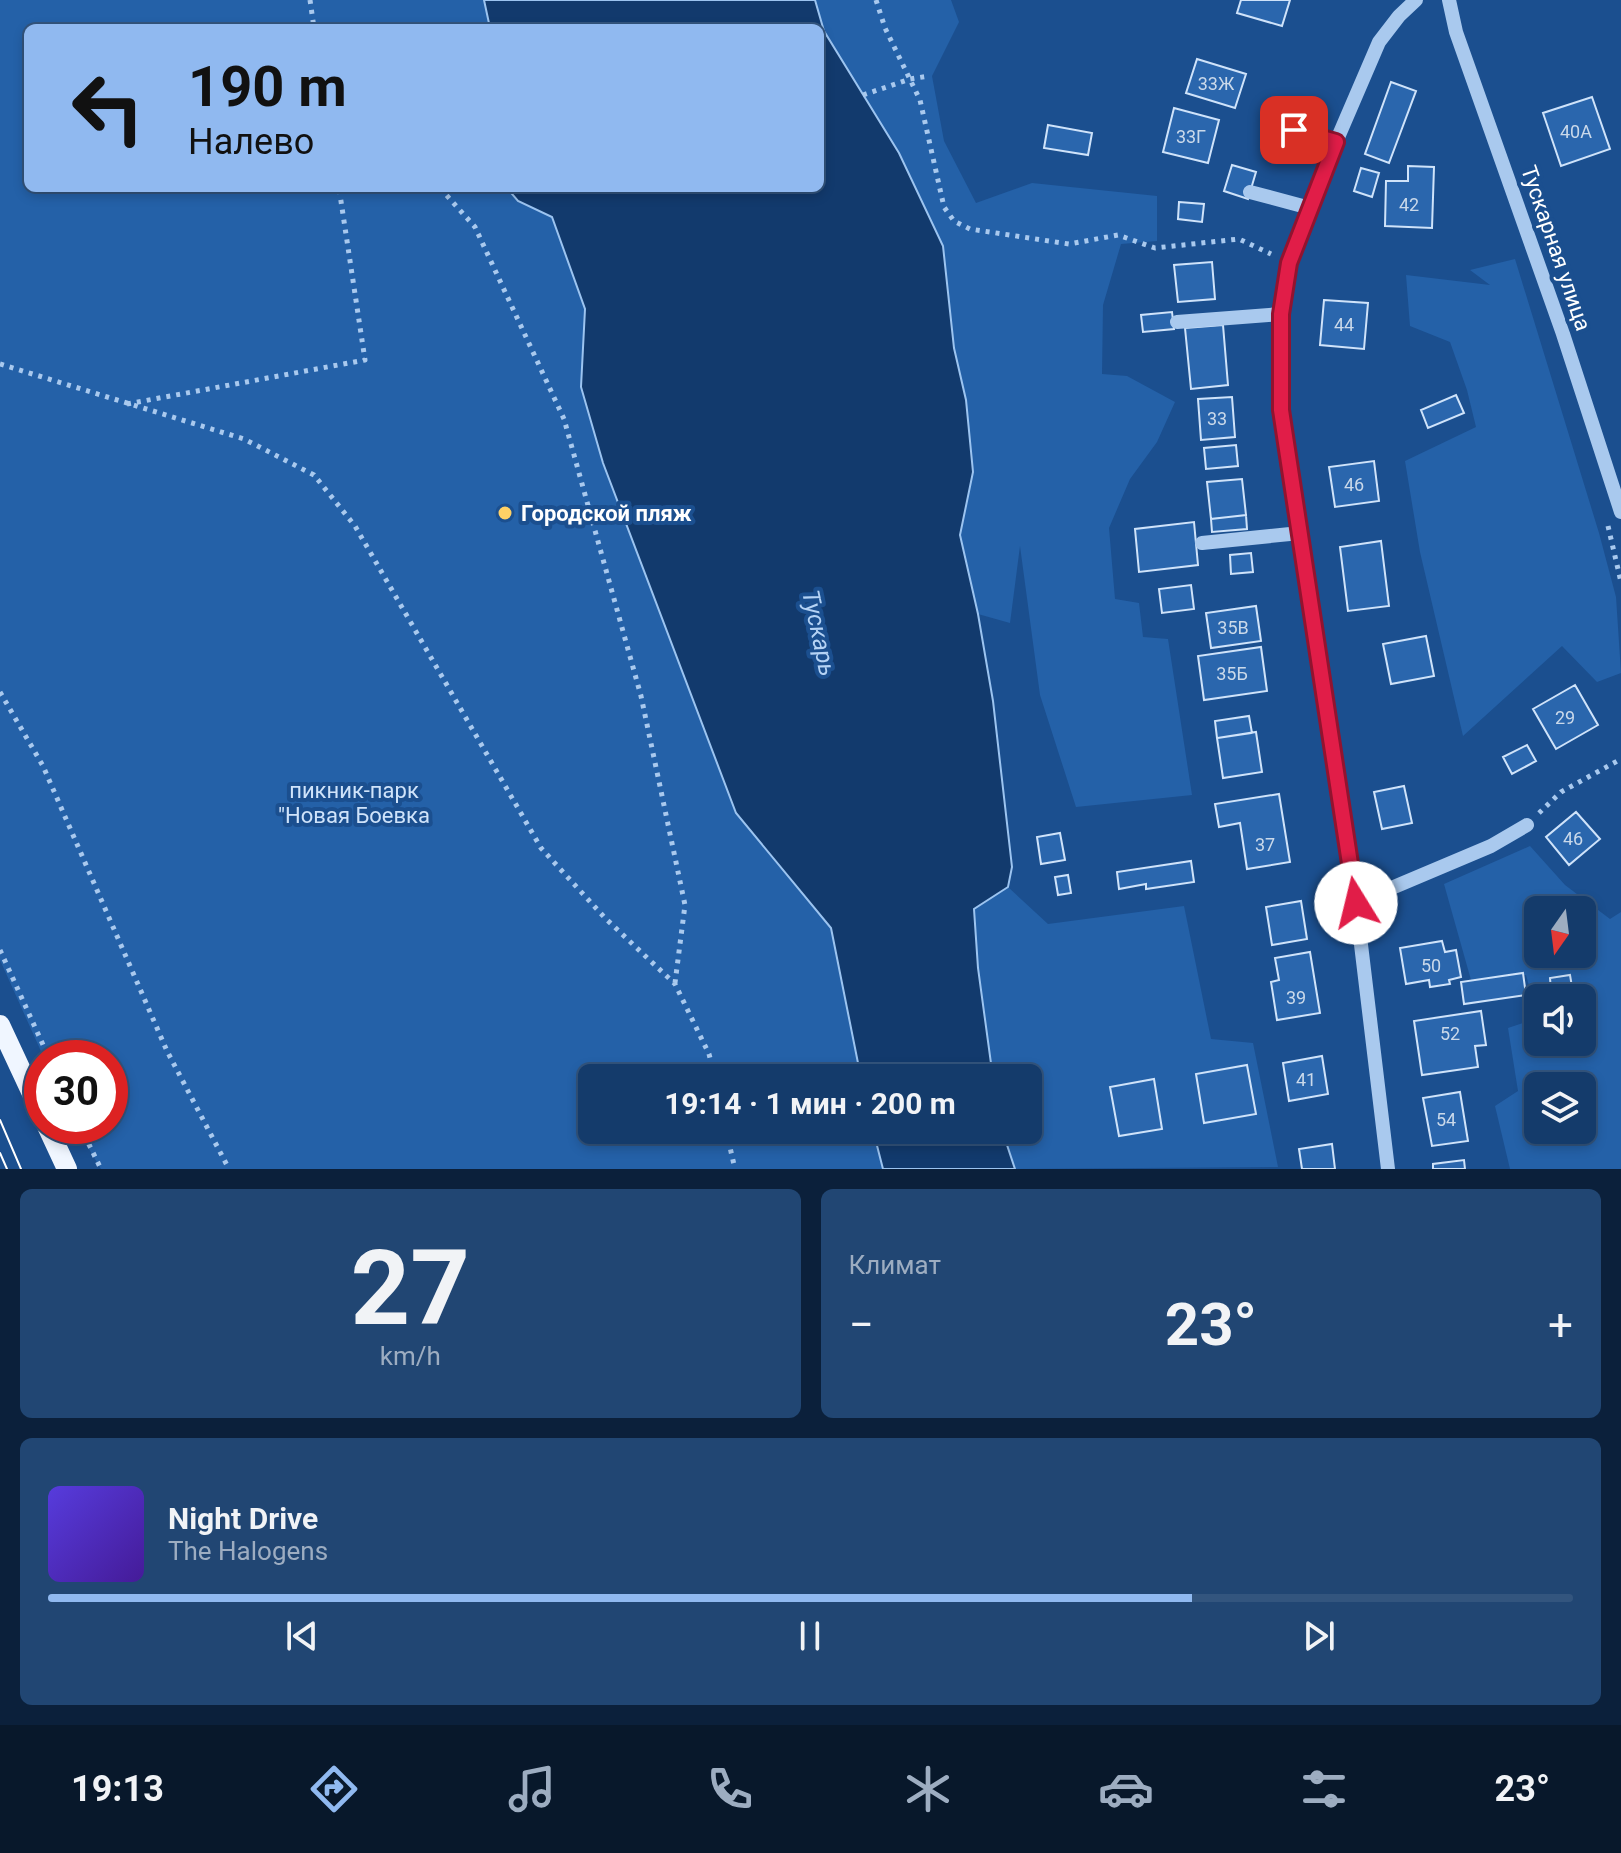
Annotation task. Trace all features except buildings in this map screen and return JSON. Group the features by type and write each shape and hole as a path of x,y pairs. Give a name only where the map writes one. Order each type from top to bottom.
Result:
{"main road":[{"path":"0,1025 24,1076"},
{"path":"55,1144 67,1169"}],"street":[{"path":"1388,1169 1356,903 1281,410 1281,314 1289,263 1336,142 1379,42 1416,0"},
{"name":"Тускарная улица","path":"1449,0 1456,32 1563,334 1621,512"},
{"path":"1294,130 1336,142"},
{"path":"1250,192 1310,208"},
{"path":"1177,322 1281,314"},
{"path":"1202,543 1300,533"},
{"path":"1356,903 1491,846 1527,825"}],"path":[{"path":"310,0 313,24"},
{"path":"876,0 885,28 920,100 944,207 954,221 970,229 1069,244 1118,235 1155,248 1239,239 1289,263"},
{"path":"863,95 929,76"},
{"path":"126,405 365,360 340,192"},
{"path":"444,192 475,227 564,419 641,696 685,905 675,984"},
{"path":"0,364 244,439 314,475 355,526 541,848 605,918 675,984 712,1064"},
{"path":"0,692 43,766 167,1051 229,1169"},
{"path":"1527,825 1561,792 1621,759"},
{"path":"0,950 41,1040"},
{"path":"89,1144 101,1169"},
{"path":"729,1144 735,1169"}],"green space":[{"name":"пикник-парк \"Новая Боевка","path":"0,0 484,0 489,24 24,24 24,192 510,192 518,201 552,217 585,309 581,387 603,463 736,813 831,928 858,1064 578,1064 578,1144 877,1144 883,1169 101,1169 86,1144 128,1144 128,1040 36,1040 0,960"},
{"path":"815,0 951,0 959,22 932,76 944,141 976,203 1032,183 1157,196 1157,241 1121,244 1103,305 1102,374 1127,376 1175,402 1157,442 1130,479 1109,528 1115,599 1139,603 1143,637 1168,639 1192,795 1076,807 1040,695 1020,546 1010,623 978,614 960,535 973,472 966,400 954,348 943,246 899,153 822,24"},
{"path":"1515,259 1616,597 1621,673 1597,682 1562,646 1463,736 1420,552 1405,461 1476,427 1450,342 1410,326 1406,275 1490,285 1470,270"},
{"path":"1530,846 1565,885 1580,896 1524,896 1524,968 1596,968 1596,908 1610,919 1621,912 1621,1169 1510,1169 1495,1106 1518,1091 1508,1028 1524,1023 1524,1056 1596,1056 1596,984 1529,984 1526,975 1471,980 1444,884"},
{"path":"1008,887 1048,924 1184,906 1211,1039 1253,1043 1278,1167 1015,1169 1007,1144 1042,1144 1042,1064 991,1064 978,968 974,908"}],"water":[{"path":"484,0 815,0 822,24 489,24"},
{"name":"Тускарь","path":"824,31 899,153 943,246 954,348 966,400 973,472 960,535 993,701 1012,867 1008,887 974,909 978,968 991,1064 858,1064 831,928 736,813 603,463 581,387 585,309 552,217 518,201 510,192 824,192"},
{"path":"877,1144 1007,1144 1015,1169 883,1169"}],"tram line":[{"path":"0,1120 21,1169"},
{"path":"0,1153 7,1169"}],"place":[{"name":"Городской пляж","path":"505,513"}],"route":[{"path":"1294,130 1336,142 1289,263 1281,314 1281,410 1356,903"}]}
